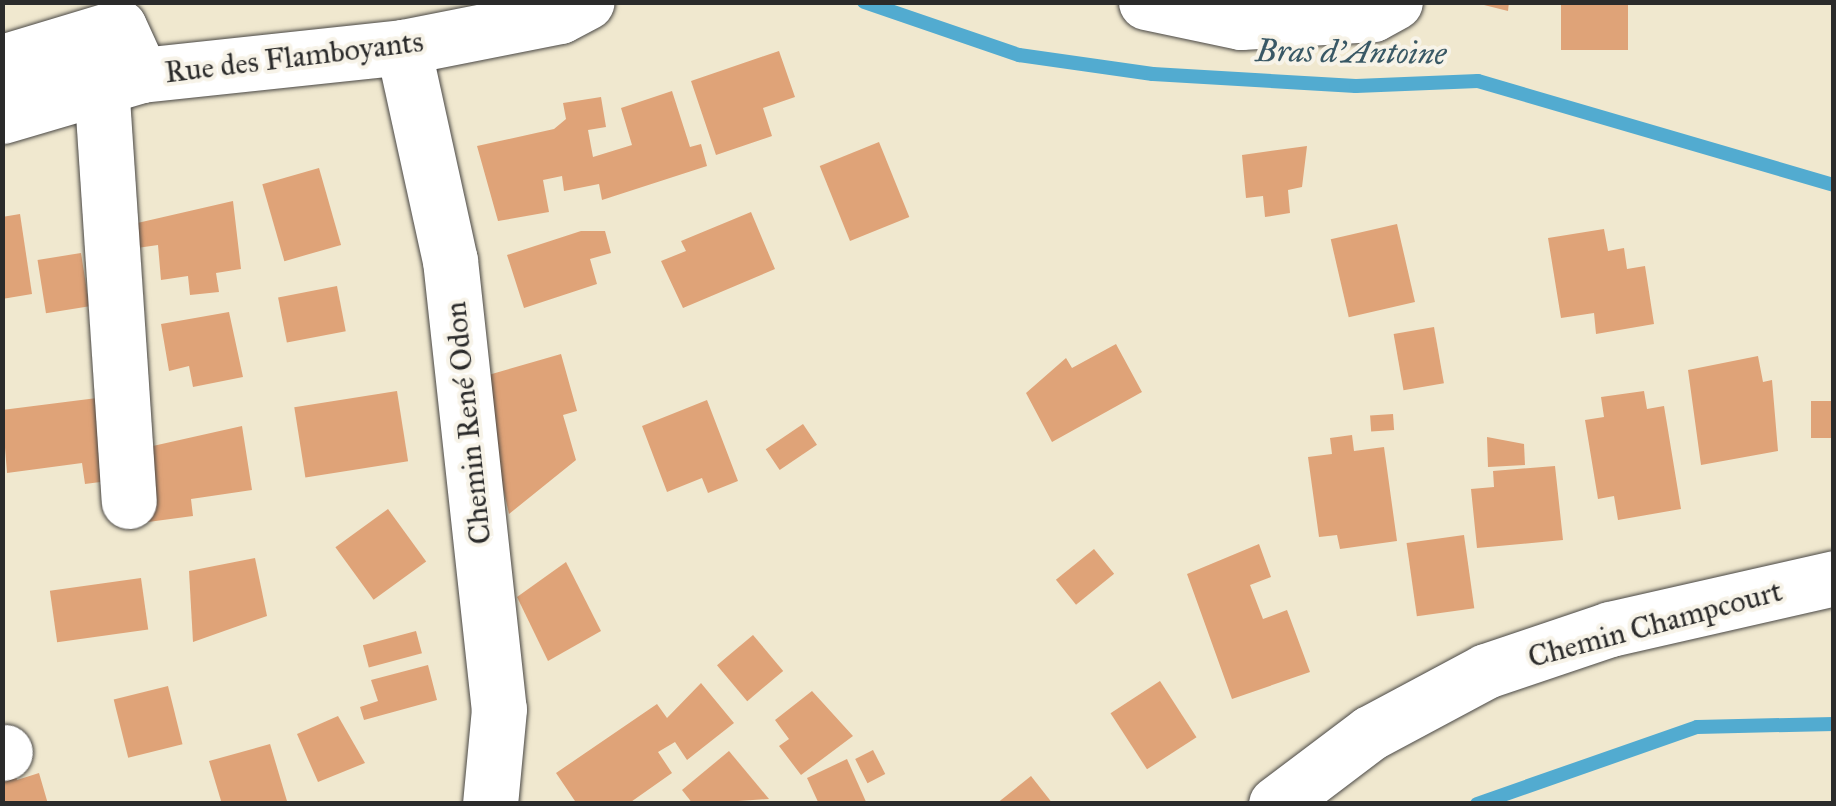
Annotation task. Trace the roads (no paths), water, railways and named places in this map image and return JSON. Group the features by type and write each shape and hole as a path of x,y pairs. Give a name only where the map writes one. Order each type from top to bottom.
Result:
{"street":[{"name":"Rue des Flamboyants","path":"2,116 121,79 402,48 560,16 586,2"},
{"path":"1146,2 1241,22 1373,14 1395,2"},
{"path":"2,62 120,28 129,501"},
{"name":"Chemin René Odon","path":"402,48 450,260 499,709 490,804"},
{"name":"Chemin Champcourt","path":"1276,804 1370,733 1486,671 1610,630 1834,578"}],"waterway":[{"name":"Bras d'Antoine","path":"864,2 1019,55 1153,74 1356,86 1478,81 1834,185"},
{"path":"1477,804 1697,727 1834,724"}]}
